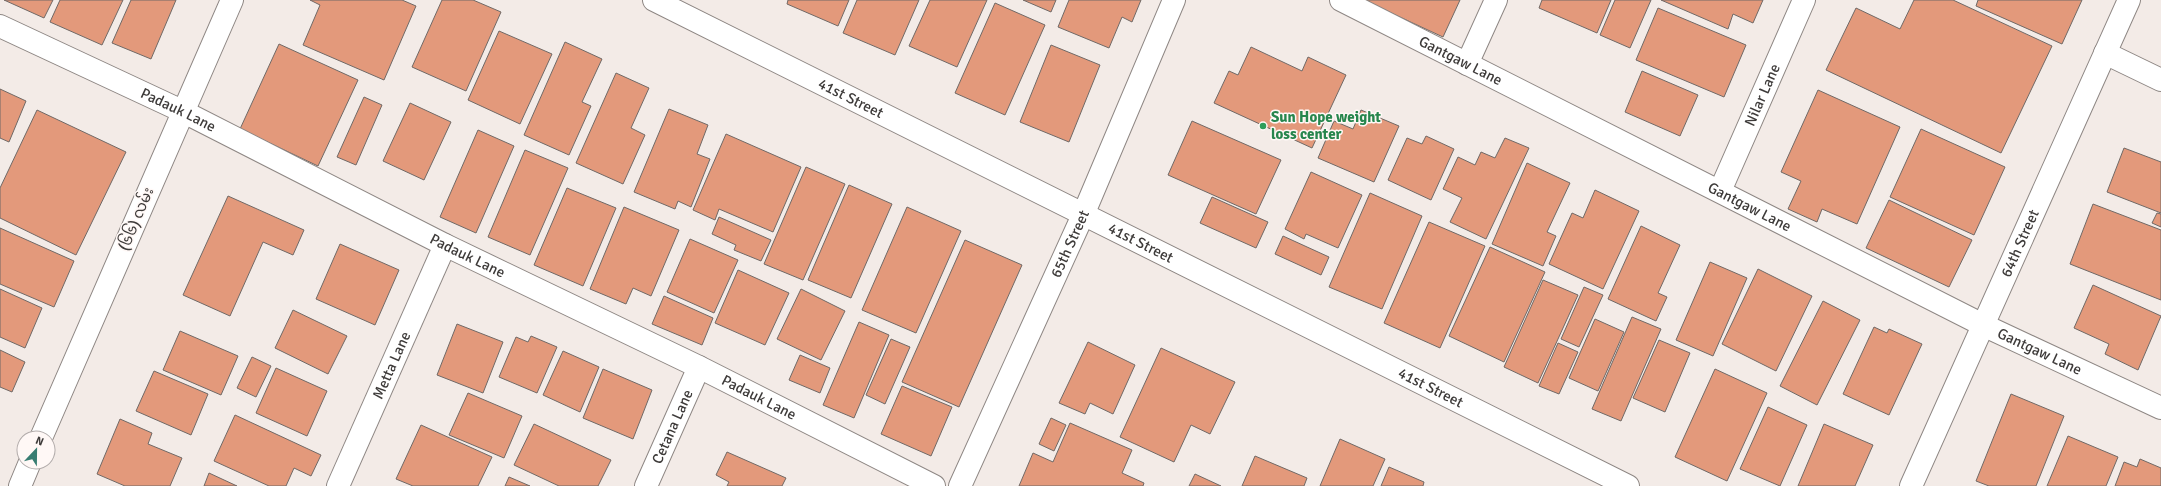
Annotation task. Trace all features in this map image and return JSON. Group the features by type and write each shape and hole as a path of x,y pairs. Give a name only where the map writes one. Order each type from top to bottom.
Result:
{"street":[{"name":"(၆၆) လမ်း","path":"44,430 182,111 232,0"},
{"name":"41st Street","path":"654,0 1628,486"},
{"name":"65th Street","path":"960,486 1083,215 1174,0"},
{"name":"Gantgaw Lane","path":"1341,0 1983,324 2161,408"},
{"path":"1467,64 1496,0"},
{"name":"Nilar Lane","path":"1720,191 1804,0"},
{"name":"64th Street","path":"1911,486 2129,0"},
{"name":"Padauk Lane","path":"0,26 182,111 446,245 699,367 934,486"},
{"path":"2105,53 2161,80"},
{"name":"Metta Lane","path":"338,486 446,245"},
{"name":"Cetana Lane","path":"646,486 699,367"},
{"path":"20,486 27,470"}],"building":[{"path":"4,0 53,0 44,18"},
{"path":"60,0 123,0 102,45 50,22"},
{"path":"131,0 176,0 151,59 112,43"},
{"path":"310,0 402,0 416,6 384,80 303,45 320,5"},
{"path":"442,0 473,0 501,12 466,91 412,67"},
{"path":"788,0 849,0 838,26 787,4"},
{"path":"857,0 919,0 895,55 843,33"},
{"path":"930,0 987,0 957,67 909,46"},
{"path":"1023,0 1056,0 1051,12"},
{"path":"1069,0 1141,0 1132,22 1122,17 1109,48 1058,27"},
{"path":"1363,0 1460,0 1443,37"},
{"path":"1542,0 1611,0 1597,33 1539,8"},
{"path":"1615,0 1651,0 1630,48 1600,35"},
{"path":"1661,0 1763,0 1753,23 1733,14 1728,29"},
{"path":"1914,0 1953,0 2052,46 2001,153 1826,70 1856,8 1900,29"},
{"path":"1978,0 2082,0 2062,44 1976,6"},
{"path":"995,3 1045,25 1005,115 955,93"},
{"path":"1658,8 1746,45 1724,97 1636,60"},
{"path":"499,31 552,54 520,124 468,100"},
{"path":"565,42 602,59 582,102 591,106 569,155 524,135"},
{"path":"279,44 358,80 318,166 240,129"},
{"path":"1051,45 1100,65 1069,142 1020,122"},
{"path":"1251,47 1302,71 1308,57 1346,75 1312,148 1214,103 1229,71 1238,75"},
{"path":"1642,71 1698,95 1680,136 1625,112"},
{"path":"616,73 649,88 631,128 645,135 623,184 576,163"},
{"path":"0,89 26,101 9,142 0,138"},
{"path":"1818,90 1900,127 1857,224 1822,209 1817,222 1788,209 1801,181 1781,172"},
{"path":"364,97 382,105 356,165 337,157"},
{"path":"410,103 451,122 424,180 383,161"},
{"path":"669,109 708,125 697,154 710,159 691,207 678,201 675,209 634,192"},
{"path":"37,110 126,152 76,255 0,218 0,188"},
{"path":"1361,110 1399,126 1374,182 1318,158 1334,121 1353,129"},
{"path":"1192,121 1281,160 1256,214 1168,175"},
{"path":"1921,129 2005,167 1974,235 1890,197"},
{"path":"478,130 514,146 476,233 440,217"},
{"path":"726,134 801,167 773,232 719,209 715,220 693,210"},
{"path":"1426,136 1454,149 1431,200 1388,180 1407,138 1422,144"},
{"path":"1505,138 1529,148 1486,239 1450,222 1462,198 1443,189 1458,157 1475,165 1481,152 1495,158"},
{"path":"2124,148 2161,162 2161,213 2107,192"},
{"path":"525,150 568,168 530,255 488,237"},
{"path":"1527,163 1570,183 1547,232 1556,236 1543,266 1492,244"},
{"path":"806,167 845,184 803,280 764,264"},
{"path":"1311,172 1362,195 1338,248 1306,234 1304,239 1285,229"},
{"path":"849,185 892,204 851,298 808,280"},
{"path":"567,188 616,208 583,286 534,265"},
{"path":"1595,190 1639,211 1603,289 1549,264 1572,213 1583,218"},
{"path":"1370,193 1422,216 1382,309 1329,287"},
{"path":"228,196 304,230 293,255 263,242 230,316 183,295"},
{"path":"1212,197 1268,222 1256,248 1200,223"},
{"path":"1889,200 1972,240 1949,287 1866,248"},
{"path":"2093,204 2161,230 2161,300 2070,264"},
{"path":"624,207 679,230 651,296 633,288 626,304 590,289"},
{"path":"907,207 961,231 916,333 862,310"},
{"path":"2157,213 2161,214 2161,227 2152,223"},
{"path":"719,217 771,240 761,261 734,250 736,245 712,234"},
{"path":"1429,222 1485,246 1440,348 1384,323"},
{"path":"1641,226 1680,245 1658,293 1667,297 1656,321 1608,299"},
{"path":"0,228 74,261 54,307 0,284"},
{"path":"1283,236 1329,257 1321,275 1275,254"},
{"path":"690,239 738,260 714,313 667,292"},
{"path":"965,240 1022,265 959,407 902,382"},
{"path":"340,244 399,270 375,325 316,299"},
{"path":"1490,247 1545,272 1504,362 1449,336"},
{"path":"1710,262 1747,278 1713,356 1676,340"},
{"path":"1758,269 1812,296 1776,371 1722,344"},
{"path":"738,270 789,293 765,345 715,323"},
{"path":"1543,280 1578,295 1538,383 1504,367"},
{"path":"2093,285 2161,316 2138,370 2105,354 2109,344 2074,328"},
{"path":"1584,287 1603,295 1579,347 1561,339"},
{"path":"0,289 42,308 25,348 0,337"},
{"path":"801,289 845,311 821,360 777,339"},
{"path":"664,296 713,318 702,345 652,324"},
{"path":"1823,301 1860,320 1817,405 1780,386"},
{"path":"293,310 347,336 328,374 275,348"},
{"path":"1632,317 1661,329 1621,421 1592,409"},
{"path":"1595,319 1624,332 1598,391 1569,378"},
{"path":"859,322 889,335 854,418 823,405"},
{"path":"457,324 503,342 483,393 437,375"},
{"path":"1874,327 1887,333 1889,329 1922,344 1889,415 1843,394"},
{"path":"180,331 238,356 221,395 163,370"},
{"path":"531,336 557,347 537,393 499,377 516,337 528,342"},
{"path":"891,339 910,347 885,404 866,395"},
{"path":"1659,340 1690,353 1665,412 1633,398"},
{"path":"1088,342 1135,365 1113,414 1090,403 1085,414 1059,403"},
{"path":"1558,343 1578,352 1559,394 1539,386"},
{"path":"1161,348 1235,382 1210,434 1191,425 1174,462 1120,437"},
{"path":"0,350 25,362 12,392 0,387"},
{"path":"563,351 599,367 580,412 543,395"},
{"path":"800,355 830,368 820,393 789,380"},
{"path":"252,357 271,366 256,397 237,388"},
{"path":"276,368 327,391 307,436 256,413"},
{"path":"603,369 652,390 633,439 583,418"},
{"path":"1715,369 1767,393 1727,481 1675,457"},
{"path":"154,371 208,394 191,435 136,411"},
{"path":"902,386 952,407 931,456 881,434"},
{"path":"468,393 522,416 504,458 449,435"},
{"path":"2011,394 2064,416 2036,486 1989,486 1976,481"},
{"path":"1768,407 1807,425 1780,486 1740,469"},
{"path":"235,415 321,455 311,476 294,468 286,486 269,486 214,461"},
{"path":"1051,418 1066,425 1054,451 1039,444"},
{"path":"120,419 152,433 148,444 182,458 170,486 125,486 97,474"},
{"path":"1070,423 1132,450 1122,473 1144,483 1143,486 1019,486 1033,453 1053,462"},
{"path":"534,424 611,460 598,486 559,486 514,465"},
{"path":"1824,424 1873,445 1855,486 1798,486"},
{"path":"421,425 492,457 478,486 413,486 396,479"},
{"path":"2068,436 2118,457 2106,486 2047,486"},
{"path":"1340,439 1385,459 1373,486 1320,486"},
{"path":"727,452 786,478 782,486 727,486 729,482 716,475"},
{"path":"1255,456 1307,478 1304,486 1242,486"},
{"path":"2140,459 2161,468 2161,486 2115,486 2124,462 2137,467"},
{"path":"1389,467 1424,482 1423,486 1381,486"},
{"path":"209,473 237,486 204,486"},
{"path":"1195,474 1221,486 1189,486"},
{"path":"509,477 530,486 505,486"}],"place":[{"name":"Sun Hope weight loss center","path":"1263,126"}]}
